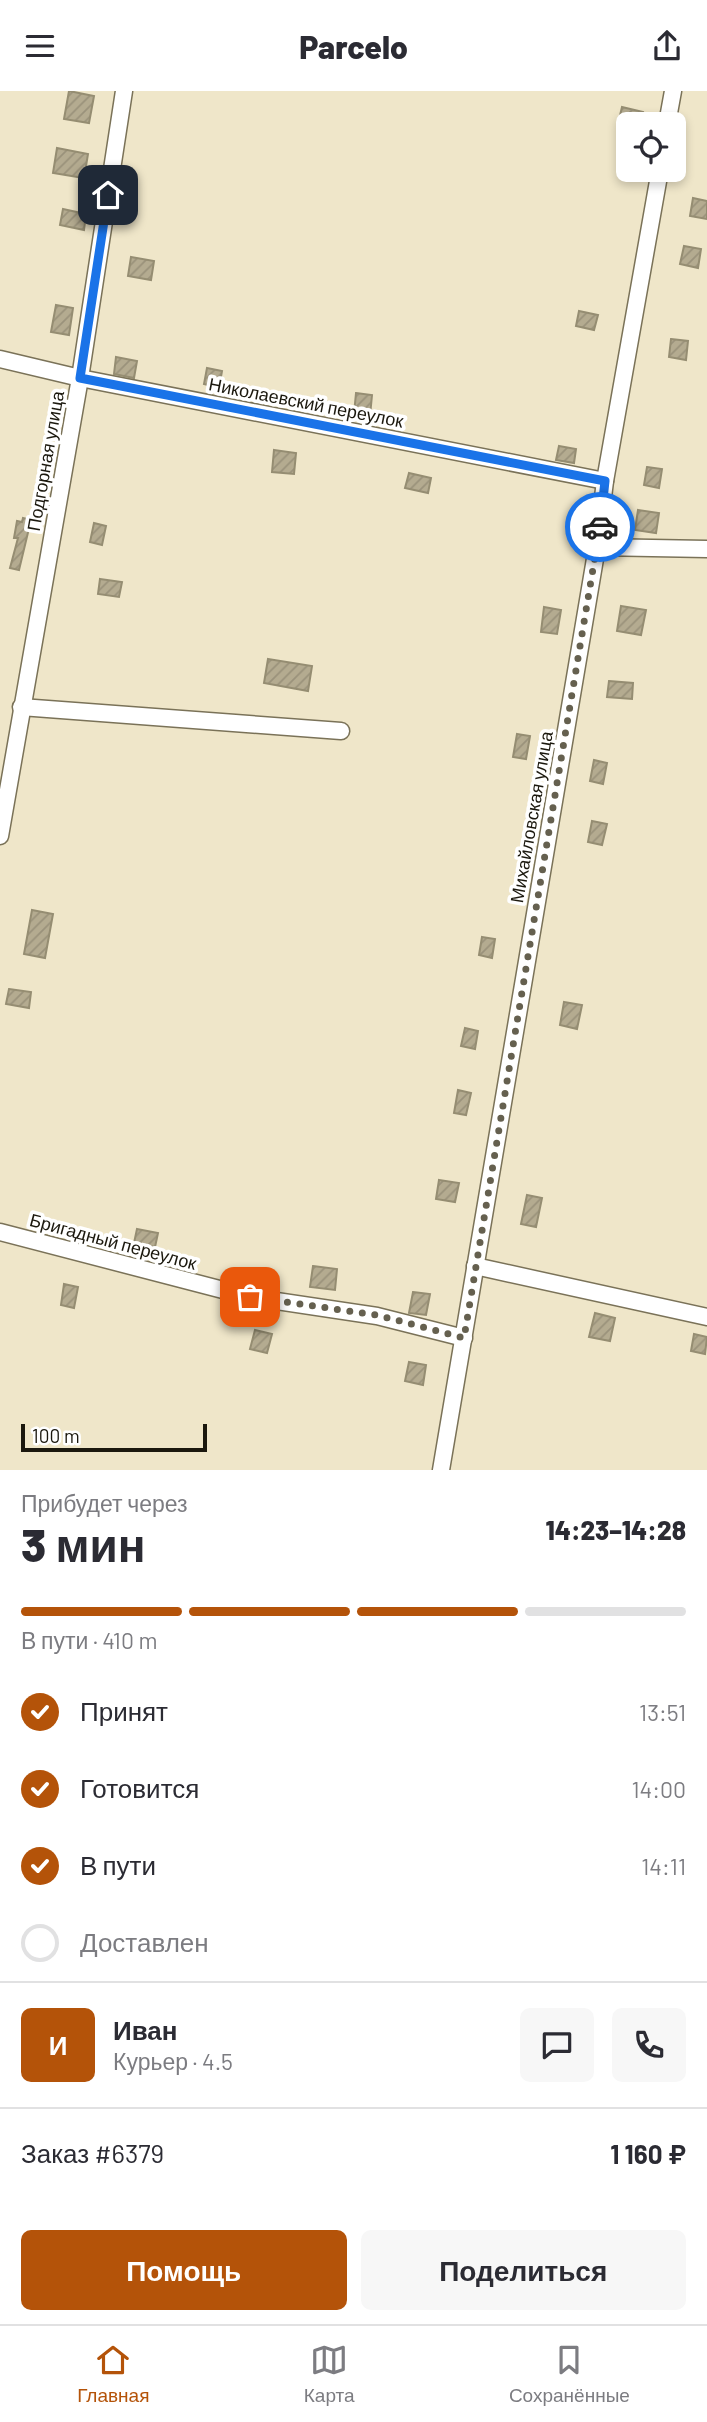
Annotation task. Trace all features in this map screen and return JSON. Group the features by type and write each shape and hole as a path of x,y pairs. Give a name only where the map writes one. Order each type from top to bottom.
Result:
{"street":[{"name":"Подгорная улица","path":"0,836 80,378 124,91"},
{"path":"669,112 673,91"},
{"name":"Михайловская улица","path":"441,1470 597,547 605,481 658,182"},
{"name":"Николаевский переулок","path":"0,359 80,378 605,481"},
{"path":"597,547 707,549"},
{"path":"21,707 341,731"},
{"name":"Бригадный переулок","path":"0,1232 250,1297 377,1315 464,1338"},
{"path":"475,1266 707,1318"}],"building":[{"path":"69,91 94,96 89,123 64,119"},
{"path":"622,107 643,112 621,112"},
{"path":"57,148 88,154 84,178 53,173"},
{"path":"693,198 707,201 707,219 690,216"},
{"path":"63,209 86,214 84,230 60,225"},
{"path":"684,246 701,249 698,268 680,264"},
{"path":"131,257 154,261 151,280 128,276"},
{"path":"56,305 73,308 69,335 51,332"},
{"path":"579,311 598,315 594,330 576,326"},
{"path":"671,339 688,341 686,360 669,357"},
{"path":"116,357 137,361 134,378 114,374"},
{"path":"207,368 222,371 219,388 204,384"},
{"path":"356,393 372,395 370,416 354,414"},
{"path":"559,446 576,449 574,463 556,460"},
{"path":"274,450 296,453 294,474 272,472"},
{"path":"647,467 662,469 659,488 644,485"},
{"path":"409,473 431,478 428,493 405,488"},
{"path":"638,510 659,513 656,533 635,530"},
{"path":"23,518 31,520 19,570 10,568 18,538 14,538 17,521 22,522"},
{"path":"94,523 106,526 102,545 90,542"},
{"path":"100,579 122,582 119,597 98,594"},
{"path":"621,606 646,610 641,635 617,631"},
{"path":"544,607 561,610 557,634 541,632"},
{"path":"268,659 312,666 308,691 264,683"},
{"path":"609,681 633,683 632,699 607,697"},
{"path":"517,734 530,736 526,759 513,757"},
{"path":"594,760 607,763 603,784 590,781"},
{"path":"592,821 607,824 602,845 588,842"},
{"path":"32,910 53,914 45,958 24,954"},
{"path":"482,937 495,939 492,958 479,955"},
{"path":"9,989 31,992 29,1008 6,1004"},
{"path":"564,1002 582,1005 577,1029 560,1025"},
{"path":"465,1028 478,1031 475,1049 461,1046"},
{"path":"458,1090 471,1093 466,1115 454,1113"},
{"path":"439,1180 459,1183 455,1202 436,1199"},
{"path":"527,1195 542,1198 536,1227 521,1224"},
{"path":"137,1229 158,1233 155,1247 134,1243"},
{"path":"313,1266 337,1269 335,1290 310,1287"},
{"path":"64,1284 78,1287 74,1308 61,1305"},
{"path":"413,1292 430,1294 426,1315 409,1313"},
{"path":"595,1313 615,1318 610,1341 589,1337"},
{"path":"255,1330 272,1334 267,1353 250,1349"},
{"path":"694,1334 707,1337 705,1354 691,1351"},
{"path":"409,1362 426,1365 423,1385 405,1381"}],"way so far":[{"path":"250,1297 377,1315 464,1338 600,527"}],"route":[{"path":"108,195 80,378 605,481 600,527"}]}
